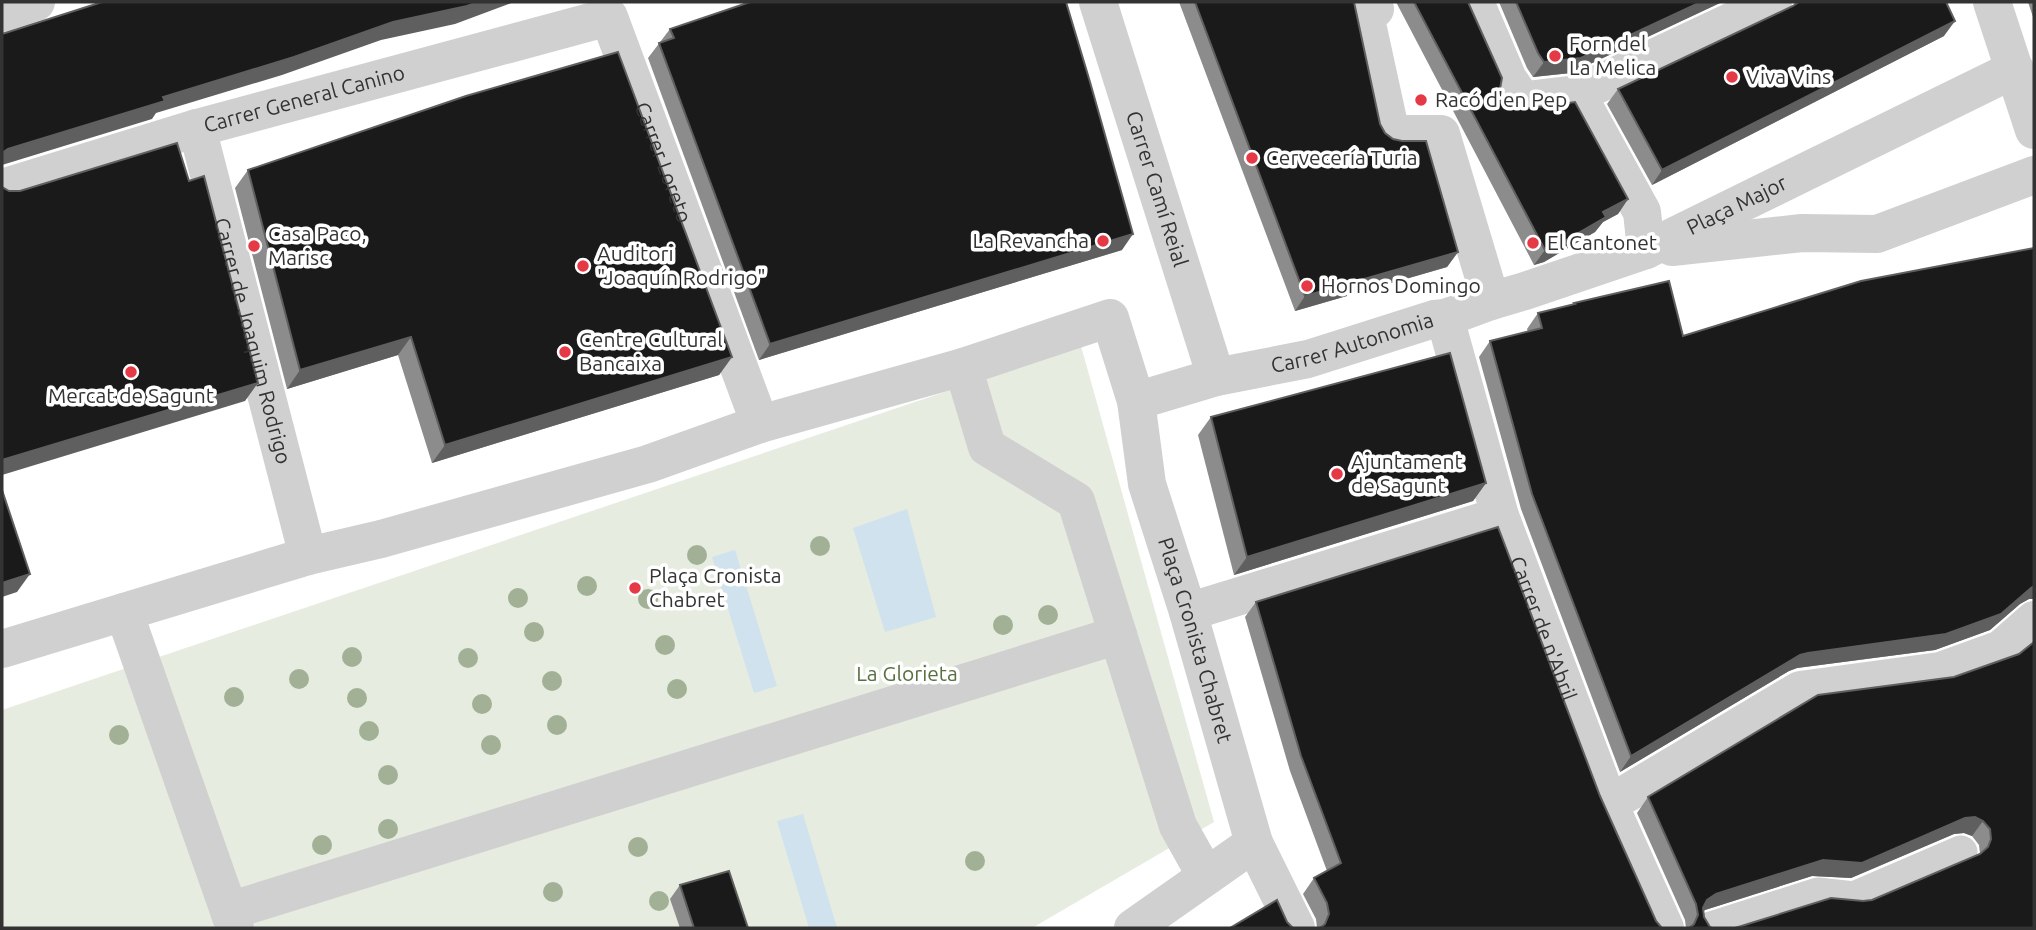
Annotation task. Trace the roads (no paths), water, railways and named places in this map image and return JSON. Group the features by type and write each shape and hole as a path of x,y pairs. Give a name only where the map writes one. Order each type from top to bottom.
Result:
{"street":[{"path":"2,13 36,2"},
{"name":"Carrer Camí Reial","path":"1098,2 1216,377"},
{"path":"1475,2 1517,101 1577,94 1773,2"},
{"path":"1992,2 2034,130"},
{"path":"1375,9 1364,10 1391,134 1441,134 1491,301"},
{"name":"Carrer General Canino","path":"2,188 197,128 609,18"},
{"name":"Carrer Loreto","path":"609,18 760,424"},
{"name":"Plaça Major","path":"1646,250 2015,69"},
{"path":"1577,94 1642,212 1646,250"},
{"name":"Carrer de Joaquim Rodrigo","path":"197,128 307,556"},
{"name":"Plaça Major","path":"1646,250 1802,233 1877,234 2034,175"},
{"name":"Carrer Autonomia","path":"1136,401 1216,377 1308,359 1444,318 1646,250"},
{"name":"Plaça Cronista Chabret","path":"2,649 307,556 381,539 648,464 760,424 963,367 1110,318 1136,401 1147,484 1188,612 1254,843 1296,928"},
{"name":"Carrer de n'Abril","path":"1444,318 1500,516 1609,804 1665,928"},
{"path":"963,367 987,447 1076,501 1178,826 1206,876"},
{"path":"1188,612 1500,516"},
{"path":"124,612 232,920 1118,635"},
{"path":"1609,804 1800,690 1940,671 2001,649 2034,620"},
{"path":"1133,928 1254,843"}],"lane":[{"path":"1711,928 1818,894 1854,898 1961,852"}],"water":[{"path":"907,509 936,617 885,632 853,528"},
{"path":"735,550 777,686 754,693 712,557"},
{"path":"803,814 837,928 809,928 777,821"}],"place":[{"name":"Forn del La Melica","path":"1555,56"},
{"name":"Viva Vins","path":"1732,77"},
{"name":"Racó d'en Pep","path":"1421,100"},
{"name":"Cervecería Turia","path":"1252,158"},
{"name":"La Revancha","path":"1103,241"},
{"name":"El Cantonet","path":"1533,243"},
{"name":"Casa Paco, Marisc","path":"254,246"},
{"name":"Auditori \"Joaquín Rodrigo\"","path":"583,266"},
{"name":"Hornos Domingo","path":"1307,286"},
{"name":"Centre Cultural Bancaixa","path":"565,352"},
{"name":"Mercat de Sagunt","path":"131,372"},
{"name":"Ajuntament de Sagunt","path":"1337,474"},
{"name":"Plaça Cronista Chabret","path":"635,588"}],"park label":[{"name":"La Glorieta","path":"907,674"}]}
